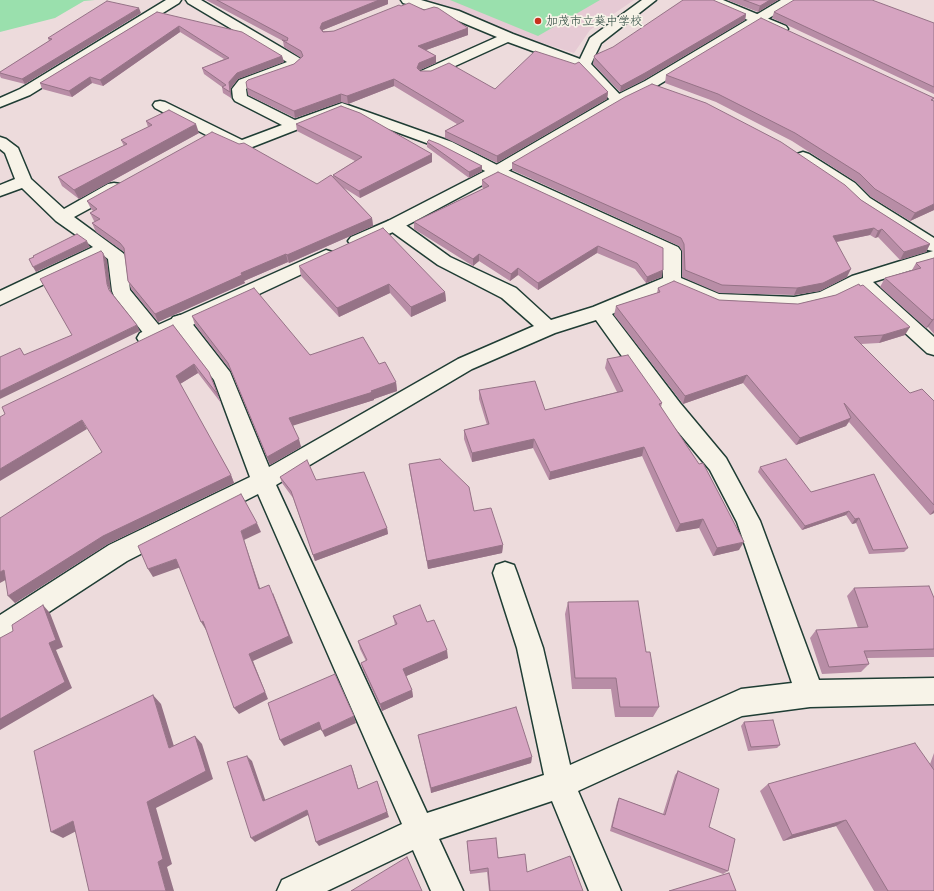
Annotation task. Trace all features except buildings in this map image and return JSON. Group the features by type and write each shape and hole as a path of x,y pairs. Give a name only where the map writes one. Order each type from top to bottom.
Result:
{"street":[{"path":"0,103 25,92 175,0"},
{"path":"192,0 296,62 290,67 244,83 239,89 240,98 294,125"},
{"path":"584,65 595,41 650,0"},
{"path":"712,0 759,19 794,36"},
{"path":"134,345 180,322 394,225 497,171 618,100 658,87 790,0"},
{"path":"405,3 454,14 508,37 584,65 618,100"},
{"path":"426,74 508,37"},
{"path":"160,105 206,137 242,146 342,107 446,145 497,171 672,251 672,281"},
{"path":"0,142 12,151 24,181 62,217 117,257 121,291 155,334"},
{"path":"791,149 849,187 864,202 934,246"},
{"path":"62,217 131,179"},
{"path":"0,191 24,181"},
{"path":"394,225 444,260 509,293 548,328"},
{"path":"0,300 106,248"},
{"path":"0,629 118,553 263,481 465,364 548,328 600,312 672,281 716,300 794,304 825,297 859,280 934,257"},
{"path":"859,280 934,348"},
{"path":"600,312 672,409 718,464 748,521 810,694"},
{"path":"180,322 223,377 263,481 447,891"},
{"path":"505,573 530,648 560,784 605,891"},
{"path":"293,891 419,830 560,784 741,703 810,694 934,691"}],"shaded area":[{"name":"加茂市立葵中学校","path":"416,0 634,0 590,30 574,53 494,28"}],"green space":[{"path":"0,0 95,0 84,1 55,18 0,32"},
{"path":"450,0 600,0 538,36"}],"place":[{"name":"加茂市立葵中学校","path":"538,21"}]}
